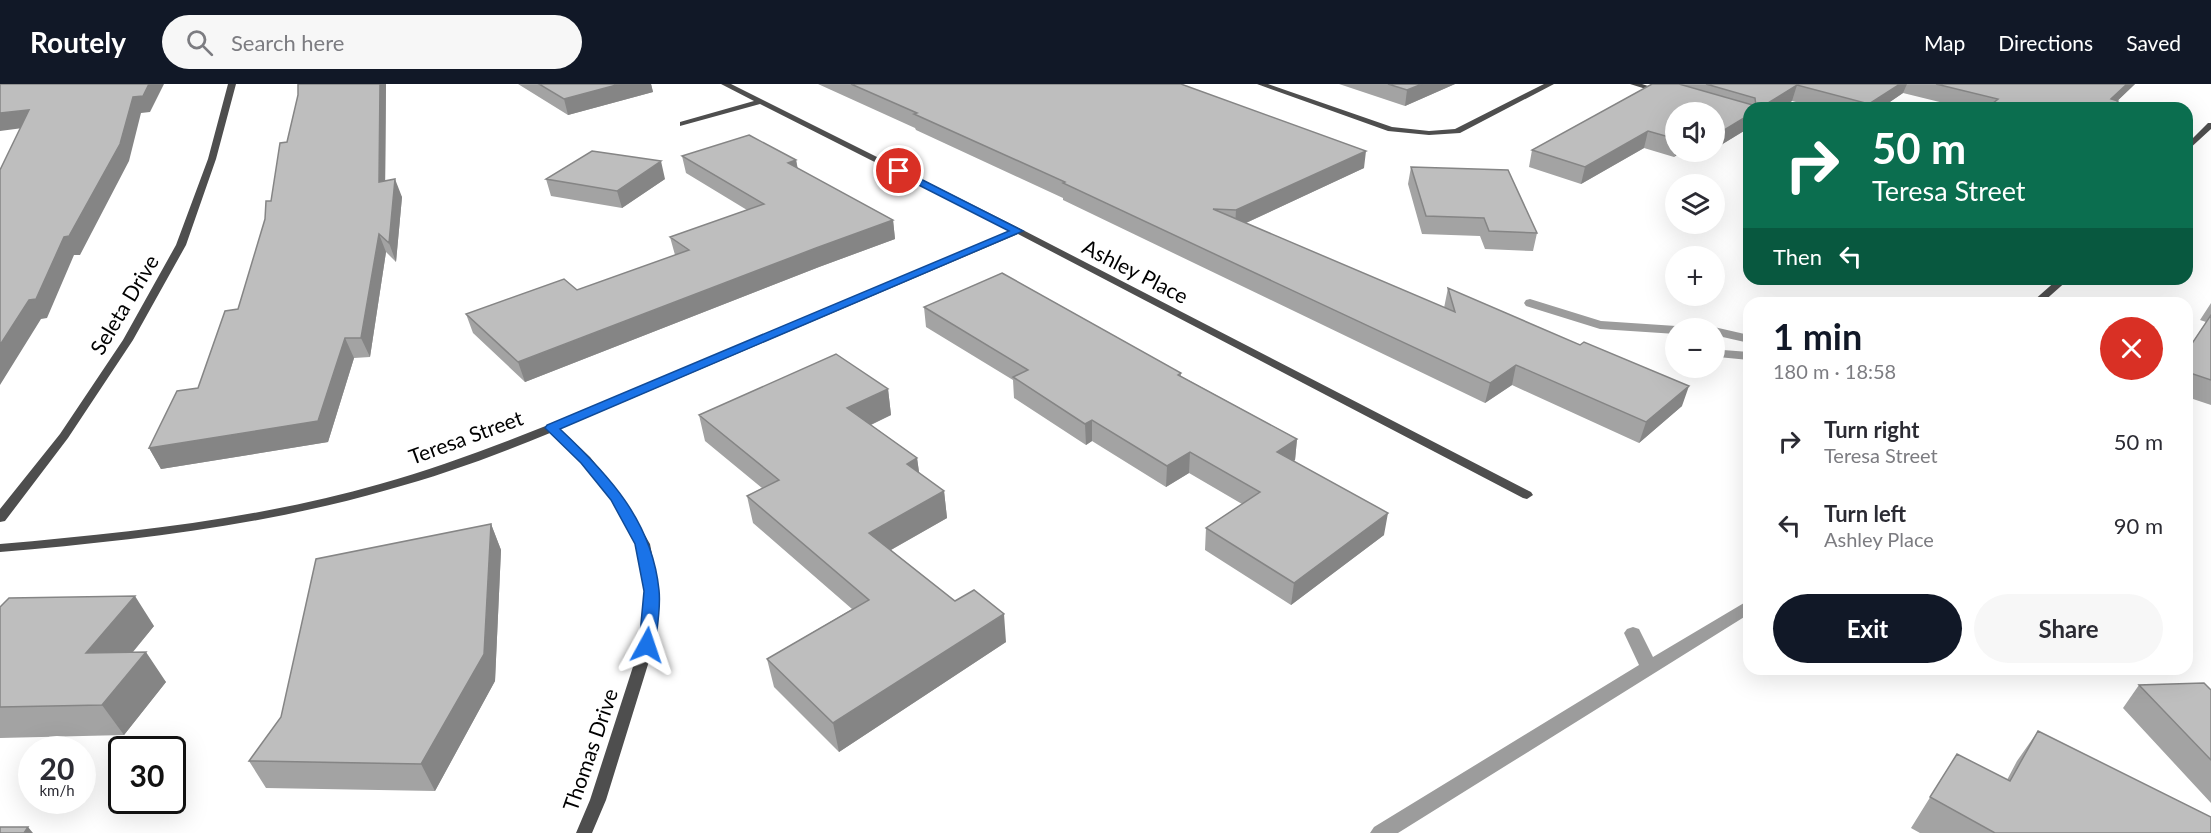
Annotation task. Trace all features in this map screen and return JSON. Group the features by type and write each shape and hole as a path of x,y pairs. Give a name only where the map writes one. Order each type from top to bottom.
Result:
{"street":[{"name":"Seleta Drive","path":"0,518 64,436 128,340 181,245 212,159 232,84"},
{"name":"Ashley Place","path":"725,84 1018,231 1527,495"},
{"path":"1261,84 1391,129 1430,133 1457,131 1550,84"},
{"path":"1634,84 1668,94"},
{"path":"683,124 760,102"},
{"path":"2193,143 2211,125"},
{"name":"Teresa Street","path":"0,548 93,541 237,519 312,504 436,472 552,428 1018,231"},
{"path":"2043,297 2057,285"},
{"name":"Thomas Drive","path":"552,428 586,460 617,498 643,544 652,591 647,645 598,800 584,833"}],"building":[{"path":"0,84 149,84 143,96 133,97 120,144 69,236 64,237 36,299 29,300 0,345 0,170 29,110 0,113"},
{"path":"298,84 380,84 379,182 395,179 389,243 379,234 361,338 345,338 318,421 149,448 177,391 198,388 225,311 238,309 265,219 266,201 271,201 280,143 287,142 298,95"},
{"path":"539,84 620,84 564,99"},
{"path":"851,84 1181,84 1366,151 1236,210 1213,209 1455,312 1448,288 1580,345 1584,342 1665,376 1665,378 1689,386 1646,422 1516,365 1490,383 1063,183 1065,182 914,114 917,113"},
{"path":"1388,84 1422,84 1407,90"},
{"path":"1652,84 1679,84 1743,102 1743,119 1725,130 1725,102 1665,102 1665,136 1648,131 1585,167 1532,150"},
{"path":"1706,84 1900,84 1872,102 1861,102 1797,85 1770,102 1756,102 1755,98"},
{"path":"1936,84 2127,84 2111,99 2117,102 1994,102 1998,99"},
{"path":"749,135 796,160 788,163 893,220 518,362 466,314 564,279 577,290 689,250 670,237 764,204 682,156"},
{"path":"592,151 661,161 617,191 546,179"},
{"path":"1411,167 1508,170 1537,233 1489,231 1484,218 1426,216"},
{"path":"1002,273 1181,373 1178,375 1297,439 1277,452 1388,513 1294,583 1206,528 1260,492 1190,452 1167,466 1092,420 1085,424 1013,377 1028,370 924,307"},
{"path":"2211,315 2211,380 2193,374 2193,342"},
{"path":"836,354 888,389 847,408 917,458 907,464 944,491 869,533 955,601 974,590 1004,614 833,723 767,659 869,600 747,496 779,480 699,415"},
{"path":"491,524 484,654 421,764 249,761 281,717 316,559"},
{"path":"135,596 86,653 146,652 102,705 0,707 0,607 9,598"},
{"path":"2204,683 2211,690 2211,760 2139,685"},
{"path":"2038,731 2211,817 2211,833 1995,833 1930,797 1957,754 2010,781"},
{"path":"0,827 28,827 24,833 0,833"}],"waterway":[{"path":"1530,303 1600,325 1665,329"},
{"path":"1725,334 1743,338"},
{"path":"1725,354 1743,356"},
{"path":"1649,668 1743,610"},
{"path":"1633,633 1649,668"},
{"path":"1381,833 1649,668"}],"route":[{"path":"647,645 652,591 643,544 617,498 586,460 552,428 1018,231 899,171"}]}
